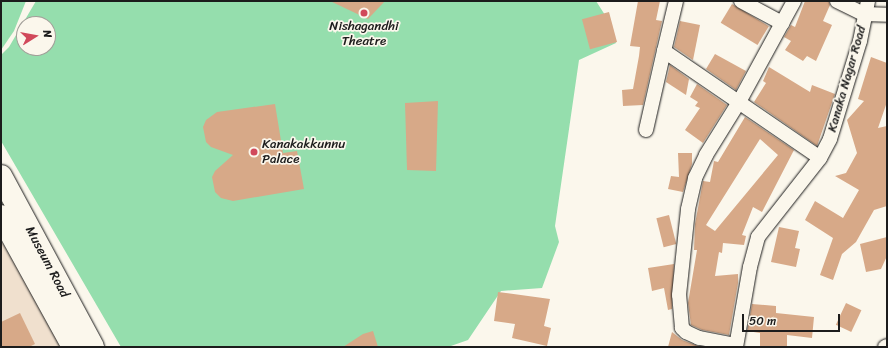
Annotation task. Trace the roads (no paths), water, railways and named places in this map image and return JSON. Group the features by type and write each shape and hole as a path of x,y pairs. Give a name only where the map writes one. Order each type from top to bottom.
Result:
{"main road":[{"name":"Museum Road","path":"1,176 93,347"},
{"name":"Museum Road","path":"1,216 73,347"}],"street":[{"path":"646,130 676,1"},
{"path":"741,1 782,23"},
{"path":"736,346 686,332 682,328 679,301 683,241 695,178 706,155 739,102 794,1"},
{"path":"837,1 887,14"},
{"name":"Kanaka Nagar Road","path":"736,346 750,267 758,237 820,158 839,115 866,8"},
{"path":"664,51 820,158"}],"place":[{"name":"Nishagandhi Theatre","path":"364,13"},
{"name":"Kanakakkunnu Palace","path":"254,152"}]}
